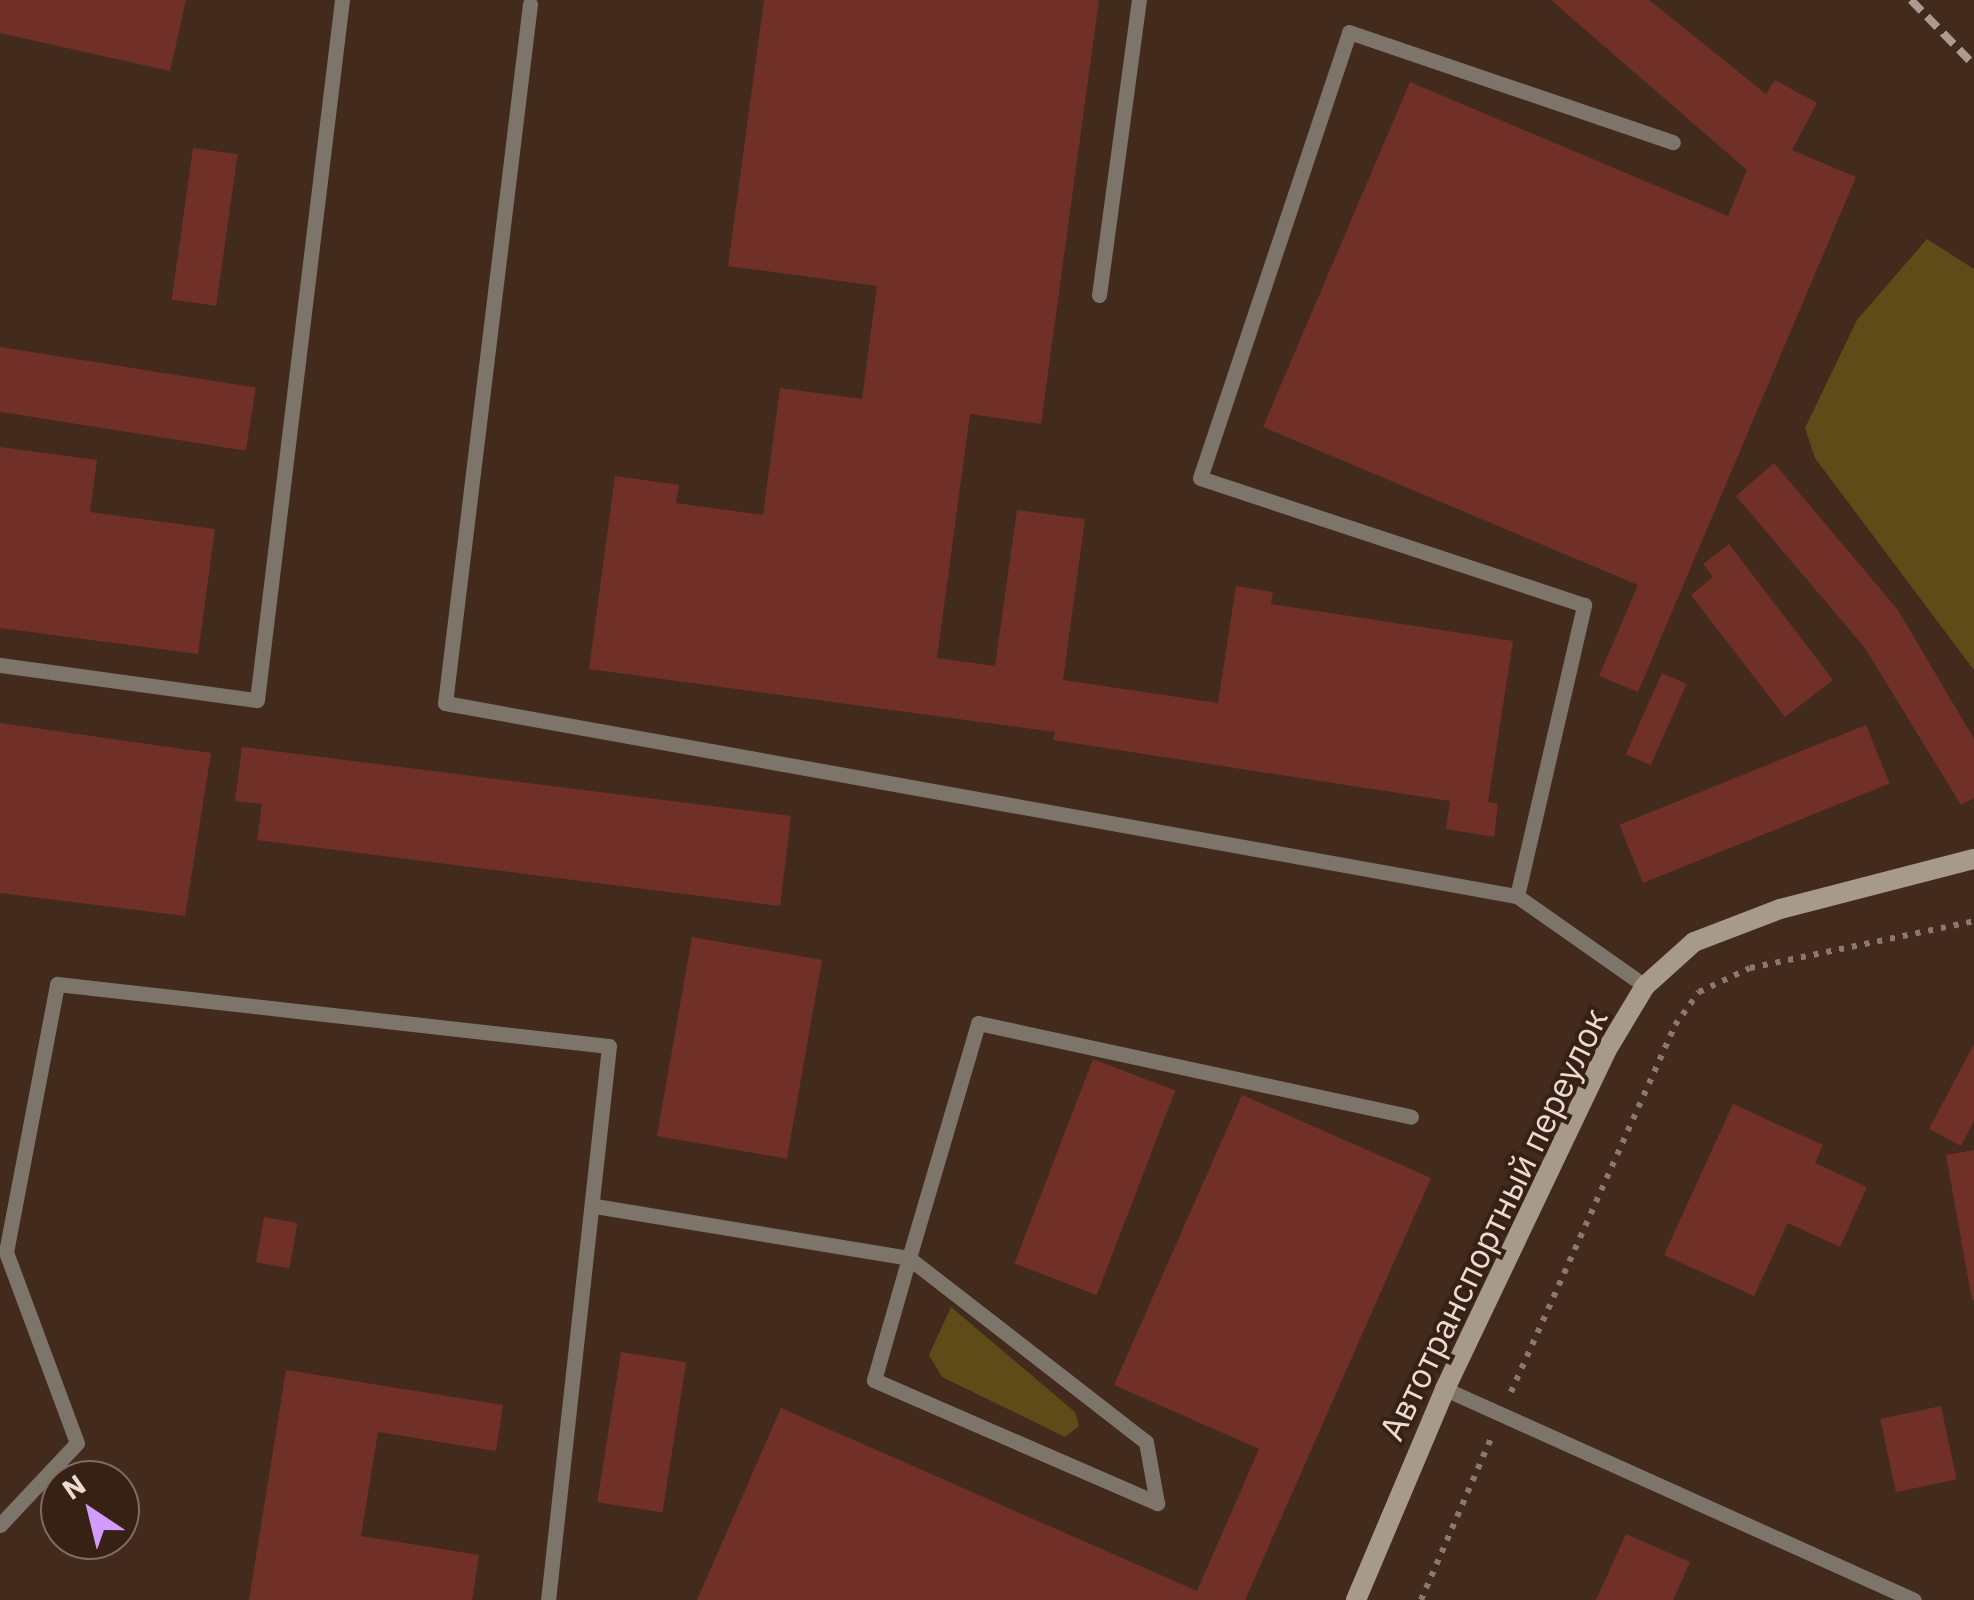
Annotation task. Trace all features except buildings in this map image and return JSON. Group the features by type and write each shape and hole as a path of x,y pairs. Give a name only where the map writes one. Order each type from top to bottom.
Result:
{"main road":[{"name":"Автотранспортный переулок","path":"1356,1600 1445,1390 1606,1052 1646,986 1694,942 1780,909 1974,860"}],"lane":[{"path":"0,665 257,700 342,0"},
{"path":"1099,295 1139,0"},
{"path":"530,4 445,703 1517,896 1646,986"},
{"path":"1517,896 1584,605 1200,478 1350,32 1673,142"},
{"path":"0,1526 77,1443 6,1252 56,984 609,1046 595,1206 548,1600"},
{"path":"595,1206 910,1258 1146,1442 1157,1503 874,1380 910,1258 978,1022 1411,1117"},
{"path":"1445,1390 1892,1596 1914,1600"}],"path":[{"path":"1421,1600 1675,1026 1698,992 1750,968 1974,921"}],"shaded area":[{"path":"1927,239 1974,269 1974,670 1815,458 1805,428 1857,320"},
{"path":"951,1307 1075,1412 1079,1426 1065,1437 942,1377 929,1355"}],"railway":[{"path":"1911,0 1974,65"}]}
